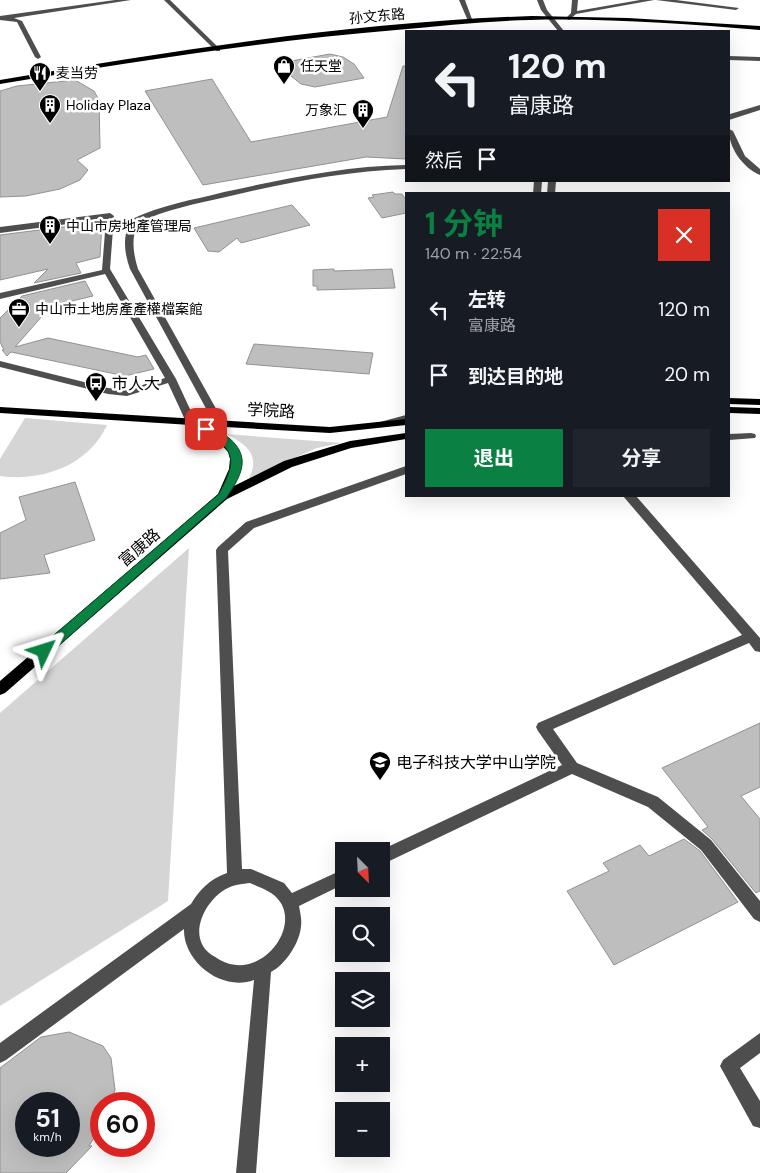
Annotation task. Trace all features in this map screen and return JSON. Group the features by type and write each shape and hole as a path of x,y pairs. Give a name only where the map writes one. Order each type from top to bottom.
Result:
{"main road":[{"name":"孙文东路","path":"0,83 216,48 346,31 471,21 572,16 677,21 760,28"},
{"name":"孙文东路","path":"216,48 350,34 497,23 554,22 679,26 725,30"},
{"name":"孙文东路","path":"730,30 760,33"},
{"path":"730,401 760,402"},
{"path":"0,404 14,410"},
{"name":"学院路","path":"0,410 330,430 405,422"},
{"path":"730,410 760,411"},
{"name":"富康路","path":"0,689 223,496 234,476 237,459 232,447 220,436 191,422"},
{"path":"223,496 288,464 350,445 405,436"}],"street":[{"path":"2,18 128,0"},
{"path":"167,0 216,48"},
{"path":"462,0 471,21"},
{"path":"540,0 548,18 560,30"},
{"path":"572,16 575,0"},
{"path":"549,29 554,22 572,16 651,0"},
{"path":"659,0 736,8"},
{"path":"2,18 19,21 38,57"},
{"path":"730,58 760,59"},
{"path":"730,111 750,112 760,107"},
{"path":"730,117 740,112"},
{"path":"730,133 742,161 760,173"},
{"path":"218,424 134,269 129,244 130,232 135,221 167,209 280,183 367,168 405,167"},
{"path":"0,230 110,216 107,271 171,379 191,422"},
{"path":"0,296 107,271"},
{"path":"0,364 108,391 127,393 171,379"},
{"path":"384,424 405,418"},
{"path":"730,437 751,436"},
{"path":"235,878 222,550 250,525 405,470"},
{"path":"630,497 756,642 543,727 572,767 653,802 706,845 760,914"},
{"path":"390,854 572,767"},
{"path":"251,876 267,880 281,889 290,902 294,916 293,932 287,946 276,959 263,969 247,974 230,974 215,969 202,958 194,944 192,927 196,910 205,896 218,884 235,878 251,876"},
{"path":"290,902 335,880"},
{"path":"0,1054 196,910"},
{"path":"246,1173 263,969"},
{"path":"760,1042 729,1066 760,1119"}],"shaded area":[{"path":"25,418 107,425 89,451 63,468 32,476 0,476 0,459"},
{"path":"226,434 342,443 317,448 249,478 253,463 250,451 240,442"},
{"path":"189,548 168,901 0,1006 0,713"}],"building":[{"path":"330,54 343,57 354,64 364,78 315,87 301,84 280,63"},
{"name":"万象汇","path":"403,66 405,66 405,159 366,157 203,185 145,91 212,79 251,142 387,117"},
{"name":"Holiday Plaza","path":"75,80 94,91 99,100 100,148 77,160 88,170 80,180 60,189 26,196 0,197 0,91 17,86"},
{"path":"393,192 395,194 402,194 405,198 405,213 382,218 368,198 374,197 372,195"},
{"path":"292,205 310,225 241,243 237,238 219,252 208,251 194,228"},
{"name":"中山市房地產管理局","path":"102,222 100,257 76,263 81,273 34,283 48,269 0,280 0,235"},
{"path":"334,269 334,271 392,269 395,288 317,290 317,286 313,286 313,270"},
{"name":"中山市土地房產產權檔案館","path":"85,281 93,296 51,306 15,347 48,338 138,357 146,355 154,369 125,376 11,352 7,356 2,350 4,350 0,342 0,318 22,296"},
{"path":"254,344 373,353 369,374 246,364"},
{"path":"75,482 95,540 44,555 50,573 0,579 0,533 26,520 19,497"},
{"path":"760,723 760,787 741,796 760,819 760,891 756,893 712,839 702,830 708,827 662,768"},
{"path":"684,839 700,851 738,902 614,965 567,891 609,871 603,863 640,845 649,856"},
{"path":"69,1032 103,1046 111,1058 114,1092 90,1092 90,1148 66,1173 0,1173 0,1068 41,1037"}],"place":[{"name":"任天堂","path":"284,85"},
{"name":"麦当劳","path":"40,92"},
{"name":"Holiday Plaza","path":"50,124"},
{"name":"万象汇","path":"363,129"},
{"name":"中山市房地產管理局","path":"50,245"},
{"name":"中山市土地房產產權檔案館","path":"19,328"},
{"name":"市人大","path":"96,402"},
{"name":"电子科技大学中山学院","path":"380,781"}],"route":[{"path":"44,651 223,496 234,476 237,459 232,447 220,436 206,429"}]}
